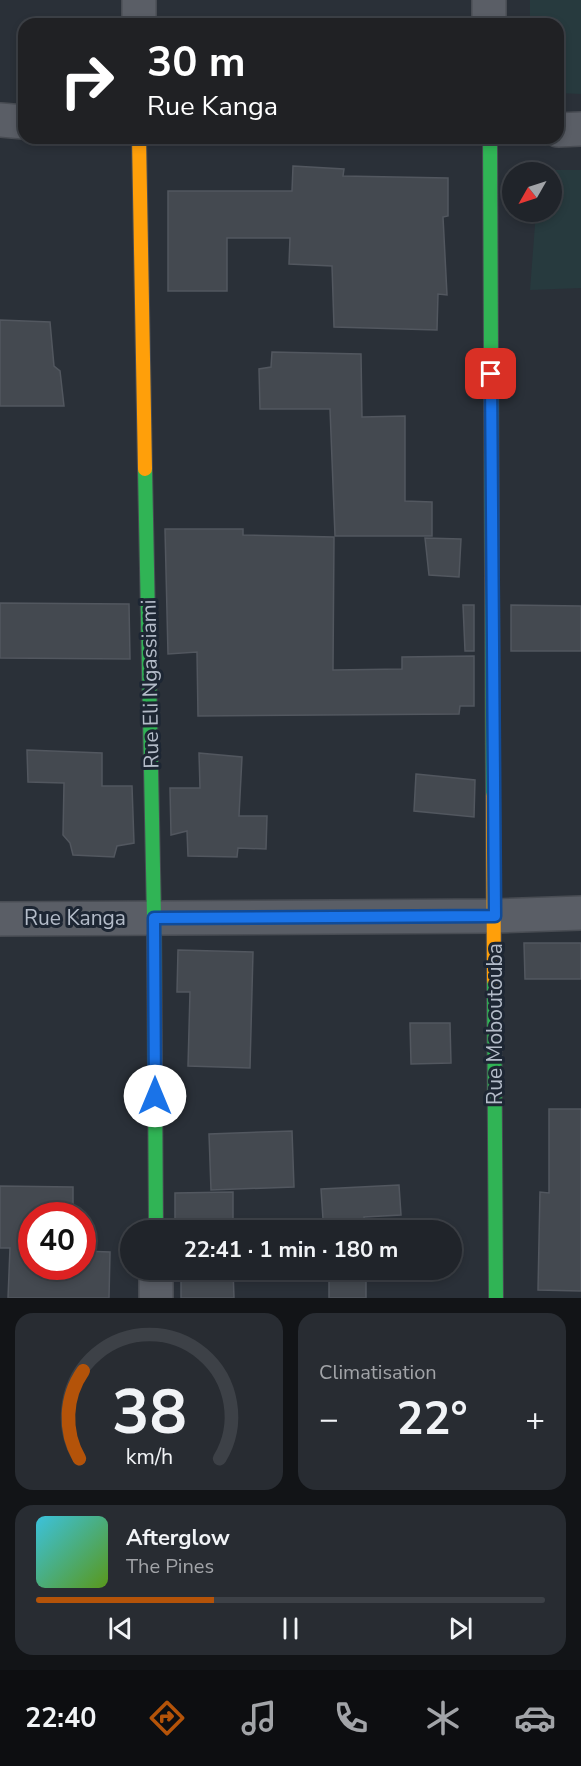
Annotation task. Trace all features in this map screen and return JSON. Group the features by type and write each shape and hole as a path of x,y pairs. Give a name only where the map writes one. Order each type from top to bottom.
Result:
{"street":[{"path":"139,0 139,18"},
{"path":"489,0 489,18"},
{"path":"0,120 18,122"},
{"path":"564,130 581,129"},
{"name":"Rue Eli Ngassiami","path":"139,144 154,918 156,1220"},
{"name":"Rue Moboutouba","path":"490,144 496,1298"},
{"name":"Rue Kanga","path":"0,919 495,916 581,913"},
{"path":"156,1280 156,1298"}],"green space":[{"path":"530,0 581,0 581,94 564,93 564,18 530,18"},
{"path":"562,170 581,170 581,288 530,290 535,222 562,222"}],"building":[{"path":"293,166 344,169 343,176 448,178 448,216 443,217 447,295 438,294 437,330 334,327 332,266 289,264 290,238 227,238 227,291 168,291 168,191 292,191"},
{"path":"0,320 50,322 54,366 60,371 64,406 0,406"},
{"path":"272,352 361,354 362,417 405,416 405,501 432,502 432,536 335,536 330,409 260,409 259,369 271,367"},
{"path":"165,529 243,529 243,535 334,537 333,670 402,669 402,657 474,656 474,706 460,706 459,714 198,716 197,652 168,654"},
{"path":"425,538 461,539 459,577 429,575"},
{"path":"0,603 129,604 130,659 0,658"},
{"path":"463,605 474,605 474,651 465,651"},
{"path":"511,605 581,606 581,651 511,651"},
{"path":"27,750 102,753 102,786 132,786 134,843 117,846 114,857 73,855 70,843 63,835 64,783 28,782"},
{"path":"199,753 242,757 239,816 267,816 266,849 238,848 237,857 188,856 187,831 171,835 170,788 200,788"},
{"path":"416,774 475,780 474,817 414,811"},
{"path":"524,943 581,943 581,979 525,979"},
{"path":"178,950 253,952 250,1068 188,1066 190,992 177,992"},
{"path":"410,1023 450,1023 451,1063 411,1064"},
{"path":"549,1109 581,1109 581,1291 538,1290 540,1192 549,1193"},
{"path":"292,1131 294,1187 211,1190 209,1134"},
{"path":"399,1185 401,1215 364,1217 364,1220 323,1219 321,1189"},
{"path":"0,1186 73,1187 73,1202 18,1202 18,1280 96,1280 96,1252 110,1252 109,1298 8,1298 10,1248 0,1248"},
{"path":"233,1192 233,1220 175,1220 175,1193"},
{"path":"181,1280 233,1280 234,1298 181,1298"},
{"path":"329,1280 366,1280 366,1298 329,1298"}],"traffic: fast":[{"path":"490,144 493,796"},
{"path":"145,469 154,918 156,1220"},
{"path":"494,980 496,1298"}],"traffic: slow":[{"path":"139,144 145,469"},
{"path":"493,796 494,980"}],"route":[{"path":"155,1096 154,918 495,916 491,374"}]}
